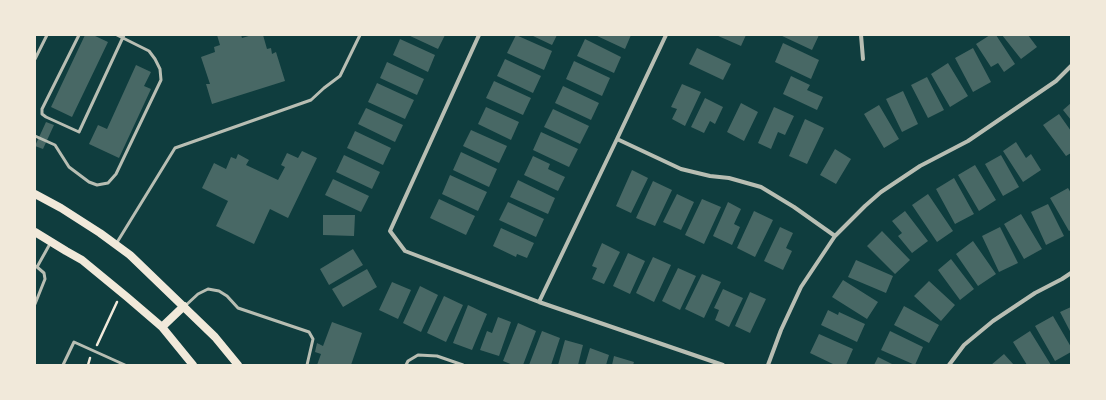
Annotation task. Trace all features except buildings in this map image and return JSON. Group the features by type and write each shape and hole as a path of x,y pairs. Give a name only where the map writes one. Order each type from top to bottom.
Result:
{"main road":[{"path":"35,194 62,208 130,255 215,337 238,365"},
{"path":"35,232 82,260 162,328 193,365"},
{"path":"162,328 184,306"}],"street":[{"path":"479,35 390,231 405,251 538,302 723,365"},
{"path":"538,302 666,35"},
{"path":"861,35 863,59"},
{"path":"768,365 781,330 801,286 835,236 864,206 881,192 920,166 968,141 1056,81 1071,66"},
{"path":"617,139 681,169 710,176 729,178 762,187 794,207 835,236"},
{"path":"949,365 964,345 993,321 1035,293 1071,273"}],"lane":[{"path":"35,59 48,35"},
{"path":"79,35 42,109 42,114 46,117 78,132 124,36"},
{"path":"35,136 55,145 69,167 89,182 97,185 108,183 116,174 161,80 160,69 149,50 124,36 117,35"},
{"path":"116,245 175,148 311,100 340,76 360,35"},
{"path":"35,304 45,279 44,273 36,266 51,242"},
{"path":"184,306 208,288 219,291 227,296 238,308 309,332 313,339 307,365"},
{"path":"63,365 74,342 125,365"},
{"path":"406,365 408,361 418,355 436,356 463,365"}],"path":[{"path":"88,365 118,302"}]}
